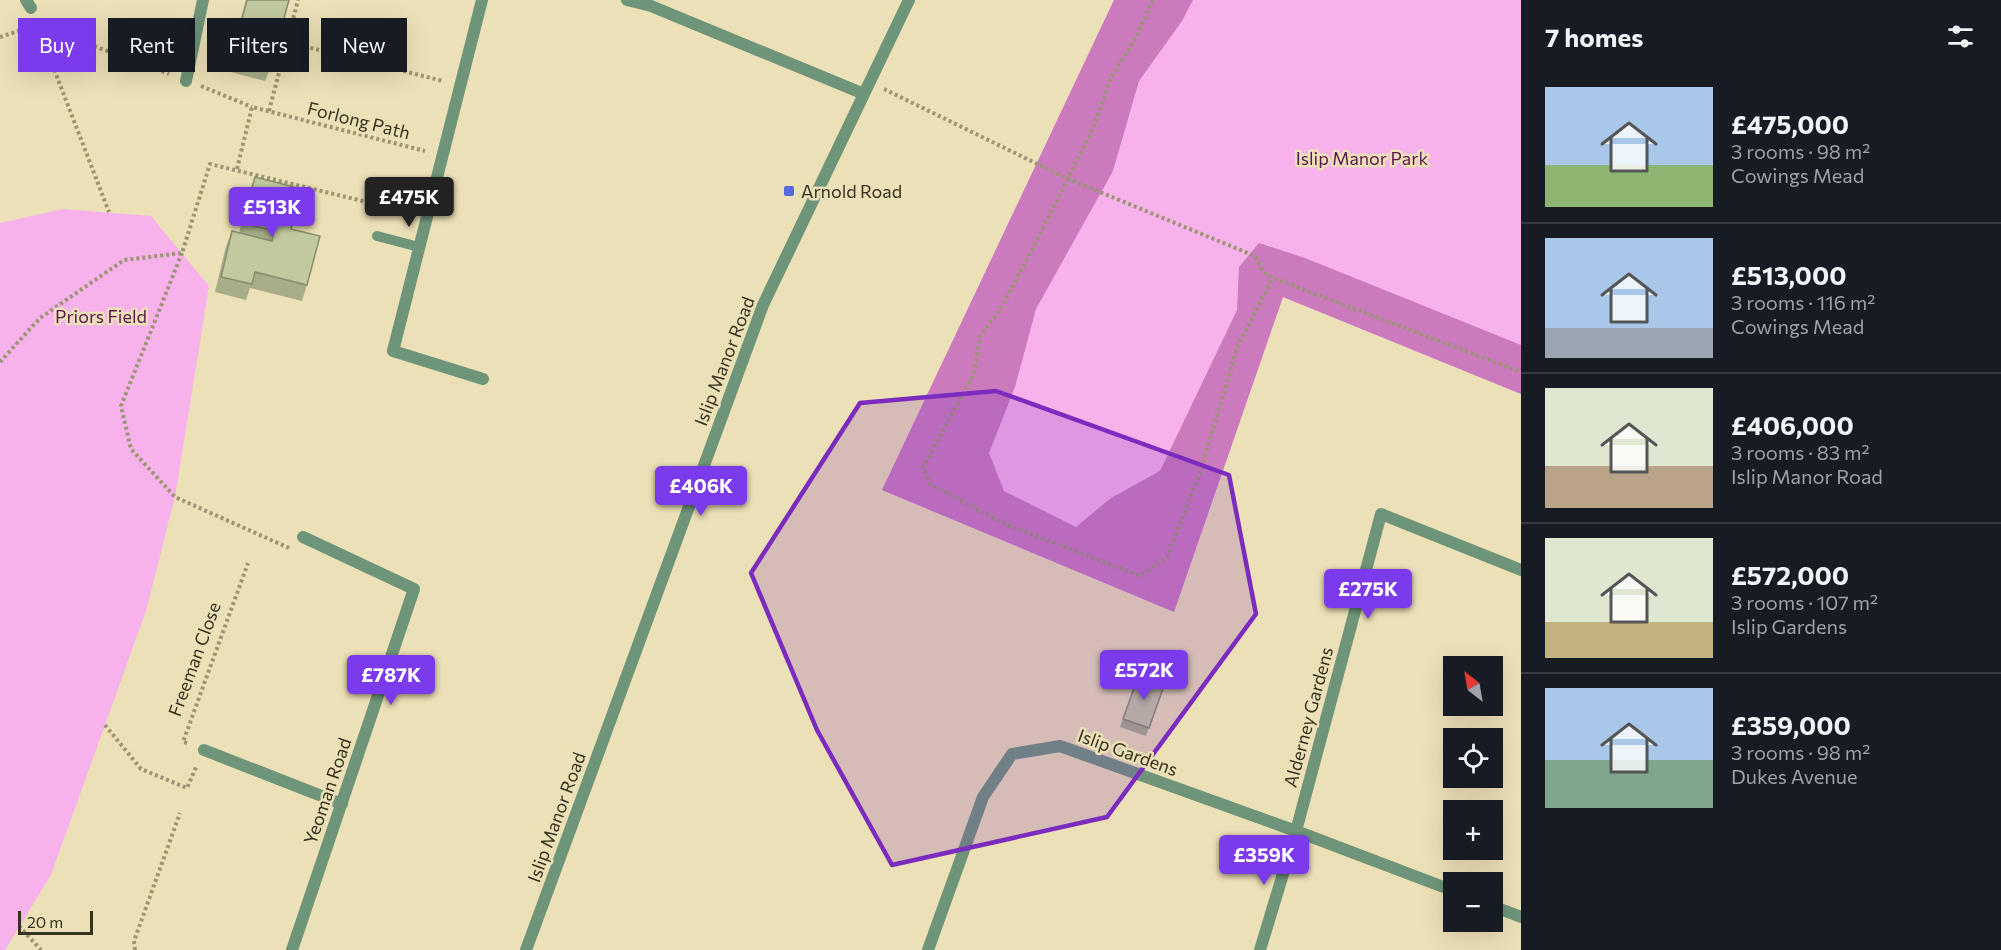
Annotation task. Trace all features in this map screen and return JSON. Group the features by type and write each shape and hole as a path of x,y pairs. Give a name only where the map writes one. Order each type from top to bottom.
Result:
{"street":[{"path":"186,81 203,0"},
{"path":"482,0 393,351 483,380"},
{"path":"627,0 651,6 864,94"},
{"name":"Islip Manor Road","path":"526,950 763,305 909,0"},
{"name":"Alderney Gardens","path":"1296,831 1381,514 1521,570"},
{"name":"Yeoman Road","path":"292,950 414,589 303,537"},
{"name":"Islip Gardens","path":"928,950 983,797 1012,754 1060,746 1443,887"},
{"path":"204,750 342,804"},
{"path":"1260,950 1296,831"},
{"path":"1503,910 1521,917"}],"lane":[{"path":"377,236 419,247"}],"path":[{"path":"293,18 298,0"},
{"path":"1153,0 1135,39 1110,79 1093,129 1000,310 980,336 974,375 923,467 930,484 1005,524 1140,576 1167,557 1200,473 1238,345 1273,278"},
{"path":"0,37 18,31"},
{"name":"Forlong Path","path":"96,47 252,107 443,155"},
{"path":"309,48 460,86"},
{"path":"55,72 109,212"},
{"path":"269,111 279,72"},
{"path":"869,82 1066,178 1255,256 1263,272 1273,278 1521,372"},
{"path":"237,169 252,107"},
{"path":"303,537 294,551 175,497 131,449 122,406 182,253 210,164 427,217"},
{"path":"0,362 40,318 124,260 182,253"},
{"name":"Freeman Close","path":"204,750 183,742 248,563"},
{"path":"105,725 141,769 187,788 204,750"},
{"path":"135,950 134,941 180,813"},
{"path":"19,926 41,950"}],"highlighted area":[{"path":"996,391 1229,475 1256,614 1107,817 892,865 817,730 751,573 860,403"}],"green space":[{"name":"Islip Manor Park","path":"1114,0 1521,0 1521,394 1283,297 1174,612 882,490"},
{"name":"Priors Field","path":"63,209 151,216 209,286 175,497 146,611 51,875 5,950 0,950 0,223"}],"shaded area":[{"path":"1114,0 1193,0 1182,21 1139,81 1113,171 1036,309 1015,387 989,453 1004,491 1076,527 1111,498 1160,471 1237,310 1239,267 1259,243 1305,258 1521,345 1521,394 1283,297 1174,612 882,490"}],"building":[{"path":"247,0 289,0 284,18 242,18"},
{"path":"255,177 302,189 291,229 320,236 307,285 255,272 252,284 221,277 232,231 272,241 274,231 243,223"},
{"path":"1139,674 1165,683 1149,728 1123,719"}],"place":[{"name":"Arnold Road","path":"789,191"}]}
